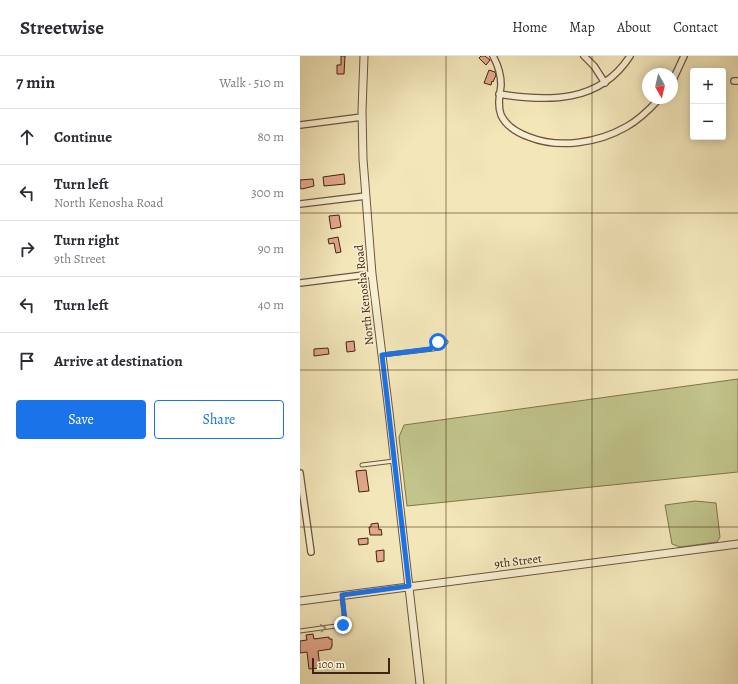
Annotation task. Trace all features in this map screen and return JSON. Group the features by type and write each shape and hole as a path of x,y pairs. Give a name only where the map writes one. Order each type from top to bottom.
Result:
{"street":[{"name":"North Kenosha Road","path":"364,56 362,117 372,274 395,460 420,684"},
{"path":"493,56 498,65 500,77 499,107 501,115 514,130 536,140 562,143 591,140 608,135 625,128 642,117 654,104"},
{"path":"584,56 594,66 605,83"},
{"path":"499,94 519,97 554,98 573,96 589,91 605,83 622,68 630,56"},
{"path":"678,69 684,56"},
{"path":"300,125 362,117"},
{"path":"300,204 366,196"},
{"path":"300,283 372,274"},
{"path":"300,473 311,552"},
{"name":"9th Street","path":"300,601 738,544"}],"lane":[{"path":"382,355 430,349 442,347 446,342 442,340 430,349"},
{"path":"362,465 395,460"},
{"path":"300,631 345,624 342,595"}],"green space":[{"path":"738,379 738,472 407,506 399,437 404,425"},
{"path":"695,501 716,503 720,537 717,542 680,547 672,544 665,505"}],"building":[{"path":"341,56 345,56 344,74 337,74 337,65 341,65"},
{"path":"481,56 485,56 490,60 486,65 479,58"},
{"path":"489,70 495,72 496,75 491,85 484,83"},
{"path":"344,174 345,184 324,186 323,177"},
{"path":"313,179 314,186 302,189 300,188 300,180"},
{"path":"339,215 341,227 331,229 329,216"},
{"path":"338,237 341,252 336,253 334,243 329,244 328,239"},
{"path":"354,341 355,351 347,352 346,342"},
{"path":"328,348 329,354 314,356 314,349"},
{"path":"366,470 369,491 359,492 356,471"},
{"path":"378,523 379,530 381,529 382,535 370,535 369,527 371,527 371,524"},
{"path":"368,538 368,544 359,545 358,539"},
{"path":"384,550 384,561 377,562 376,551"},
{"path":"313,634 314,639 329,637 329,639 332,639 332,647 331,649 318,651 320,668 309,669 307,652 300,653 300,641 307,640 306,635"}],"route":[{"path":"343,625 345,624 345,621 342,595 409,586 382,355 430,349 438,342"}]}
